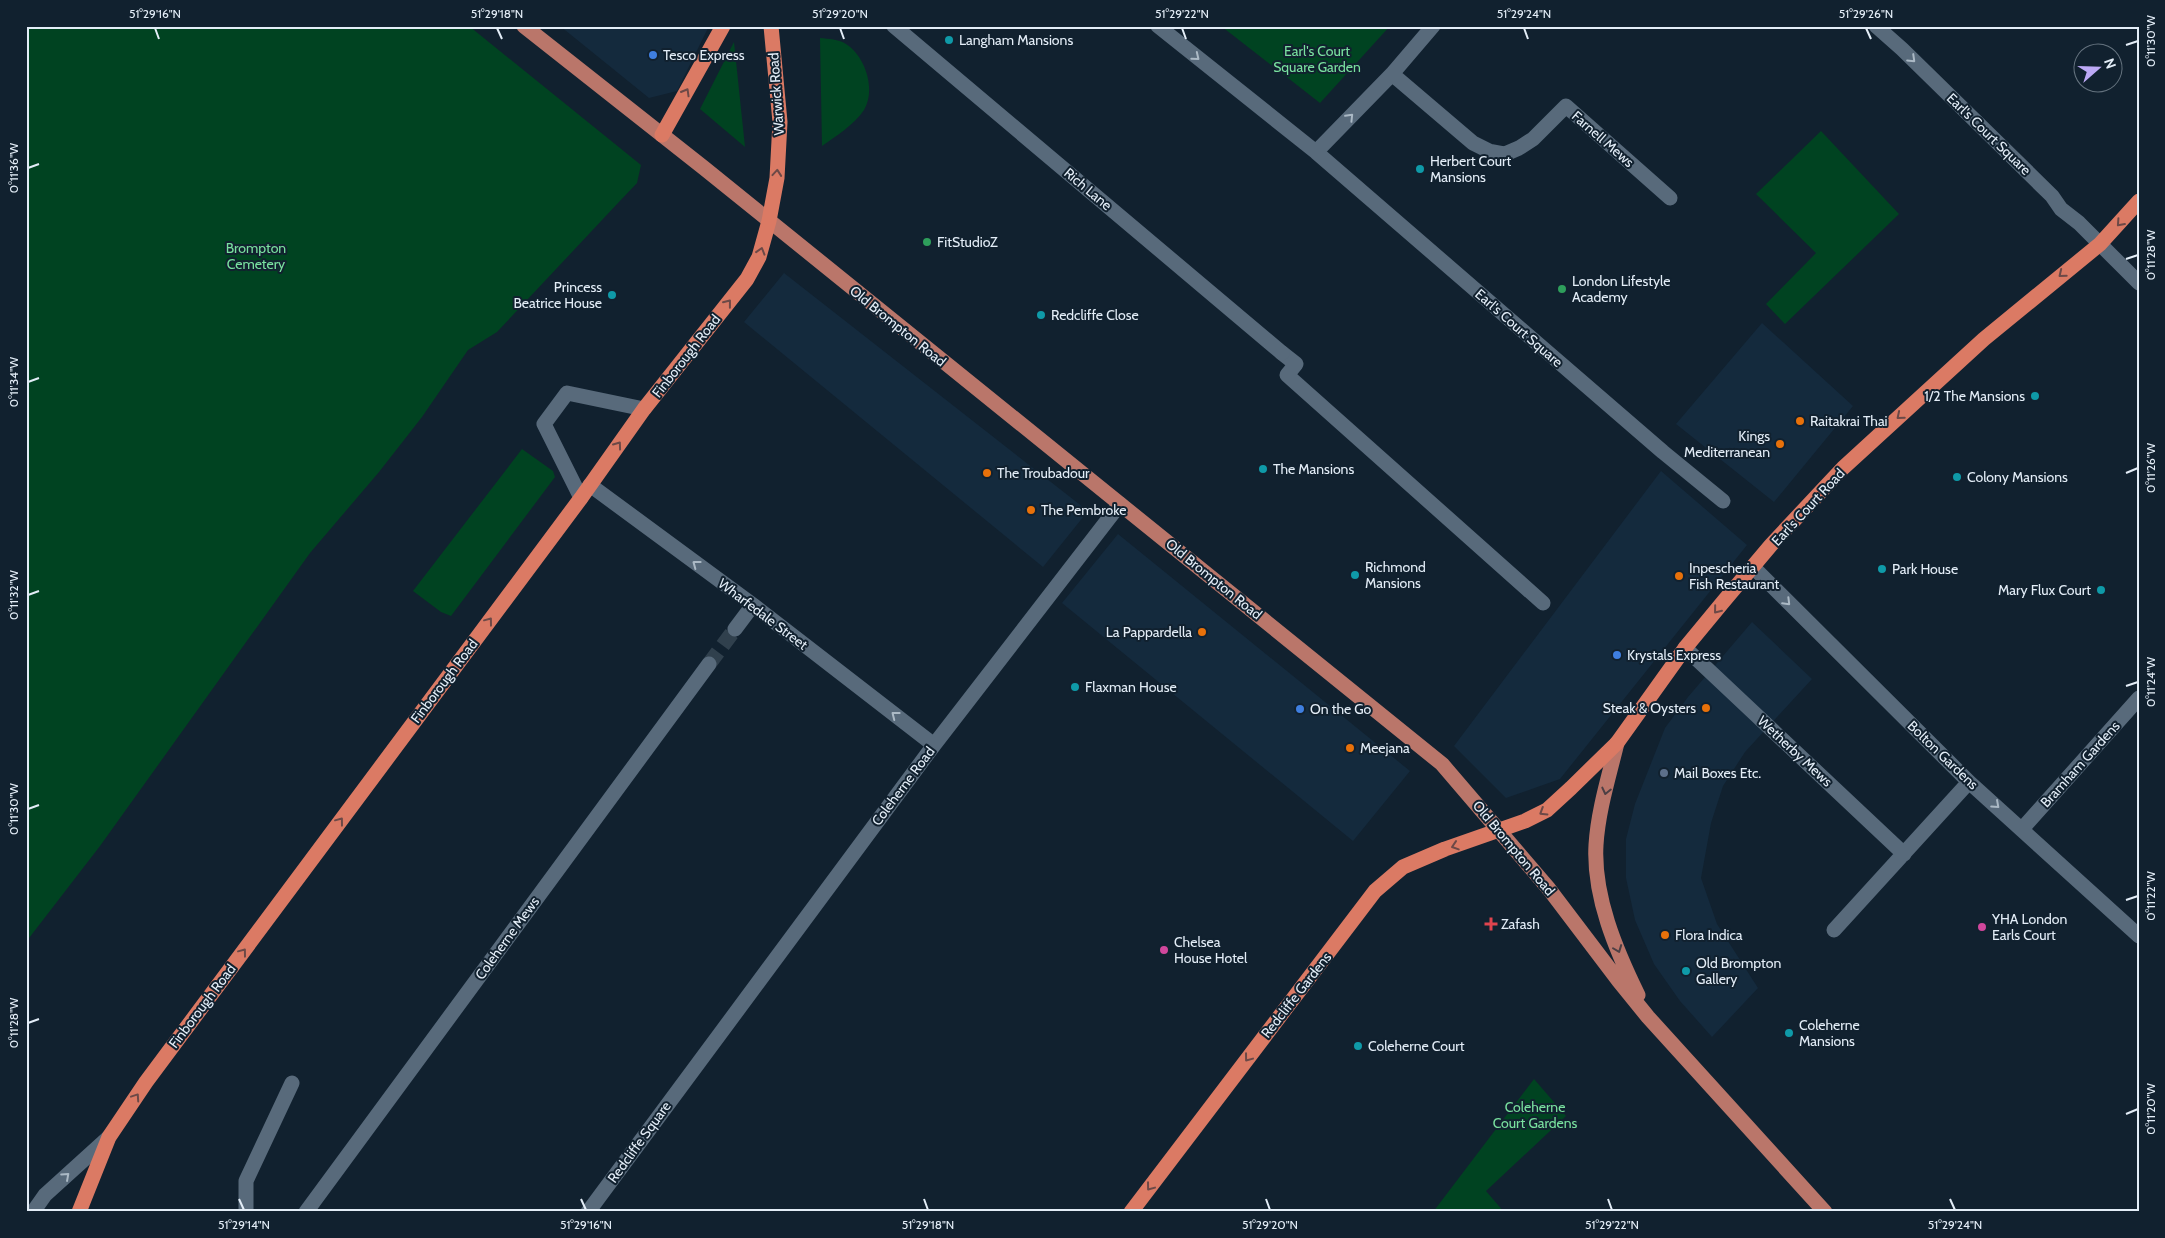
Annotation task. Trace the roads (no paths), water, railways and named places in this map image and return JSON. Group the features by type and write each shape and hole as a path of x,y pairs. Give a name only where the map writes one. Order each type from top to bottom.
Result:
{"highway":[{"path":"662,135 723,26"},
{"name":"Warwick Road","path":"769,221 777,178 780,122 771,26"},
{"name":"Earl's Court Road","path":"1501,831 1547,810 1617,743 1685,648 1753,567 1843,468 1984,339 2100,244 2139,201"},
{"name":"Finborough Road","path":"79,1212 109,1137 152,1074 581,498 644,409 748,278 760,257 769,221"},
{"name":"Redcliffe Gardens","path":"1131,1212 1375,892 1403,867 1446,849 1501,831"}],"main road":[{"name":"Old Brompton Road","path":"524,26 769,221 1442,764 1549,888 1648,1017 1825,1212"},
{"path":"1617,743 1603,803 1596,845 1598,884 1622,958 1648,1017"}],"street":[{"name":"Rich Lane","path":"894,26 1296,364 1287,375 1543,603"},
{"name":"Earl's Court Square","path":"1158,26 1316,152 1655,446 1723,501"},
{"path":"1316,152 1392,74 1433,26"},
{"name":"Earl's Court Square","path":"1876,26 1902,49 2052,196 2061,209 2079,223 2100,244"},
{"name":"Farnell Mews","path":"1392,74 1473,143 1489,151 1505,154 1533,139 1566,106 1670,198"},
{"path":"2100,244 2139,283"},
{"path":"581,498 544,424 567,393 644,409"},
{"name":"Wharfedale Street","path":"590,485 934,745"},
{"name":"Coleherne Road","path":"691,1072 934,745 1120,504"},
{"name":"Bolton Gardens","path":"1753,567 1969,782 2139,936"},
{"path":"735,629 752,606"},
{"name":"Wetherby Mews","path":"1685,648 1904,854"},
{"name":"Coleherne Mews","path":"306,1212 709,664"},
{"name":"Bramham Gardens","path":"2022,829 2139,698"},
{"path":"1834,930 1969,782"},
{"name":"Redcliffe Square","path":"588,1212 691,1072"},
{"path":"246,1212 246,1182 292,1083"},
{"name":"Finborough Road","path":"33,1212 45,1195 109,1137"}],"tunnel":[{"path":"709,664 735,629"}],"place":[{"name":"Langham Mansions","path":"949,40"},
{"name":"Tesco Express","path":"653,55"},
{"name":"Herbert Court Mansions","path":"1420,169"},
{"name":"FitStudioZ","path":"927,242"},
{"name":"London Lifestyle Academy","path":"1562,289"},
{"name":"Princess Beatrice House","path":"612,295"},
{"name":"Redcliffe Close","path":"1041,315"},
{"name":"1/2 The Mansions","path":"2035,396"},
{"name":"Raitakrai Thai","path":"1800,421"},
{"name":"Kings Mediterranean","path":"1780,444"},
{"name":"The Mansions","path":"1263,469"},
{"name":"The Troubadour","path":"987,473"},
{"name":"Colony Mansions","path":"1957,477"},
{"name":"The Pembroke","path":"1031,510"},
{"name":"Park House","path":"1882,569"},
{"name":"Richmond Mansions","path":"1355,575"},
{"name":"Inpescheria Fish Restaurant","path":"1679,576"},
{"name":"Mary Flux Court","path":"2101,590"},
{"name":"La Pappardella","path":"1202,632"},
{"name":"Krystals Express","path":"1617,655"},
{"name":"Flaxman House","path":"1075,687"},
{"name":"Steak & Oysters","path":"1706,708"},
{"name":"On the Go","path":"1300,709"},
{"name":"Meejana","path":"1350,748"},
{"name":"Mail Boxes Etc.","path":"1664,773"},
{"name":"Zafash","path":"1491,924"},
{"name":"YHA London Earls Court","path":"1982,927"},
{"name":"Flora Indica","path":"1665,935"},
{"name":"Chelsea House Hotel","path":"1164,950"},
{"name":"Old Brompton Gallery","path":"1686,971"},
{"name":"Coleherne Mansions","path":"1789,1033"},
{"name":"Coleherne Court","path":"1358,1046"}],"park label":[{"name":"Earl's Court Square Garden","path":"1317,59"},
{"name":"Brompton Cemetery","path":"256,256"},
{"name":"Coleherne Court Gardens","path":"1535,1116"}]}
